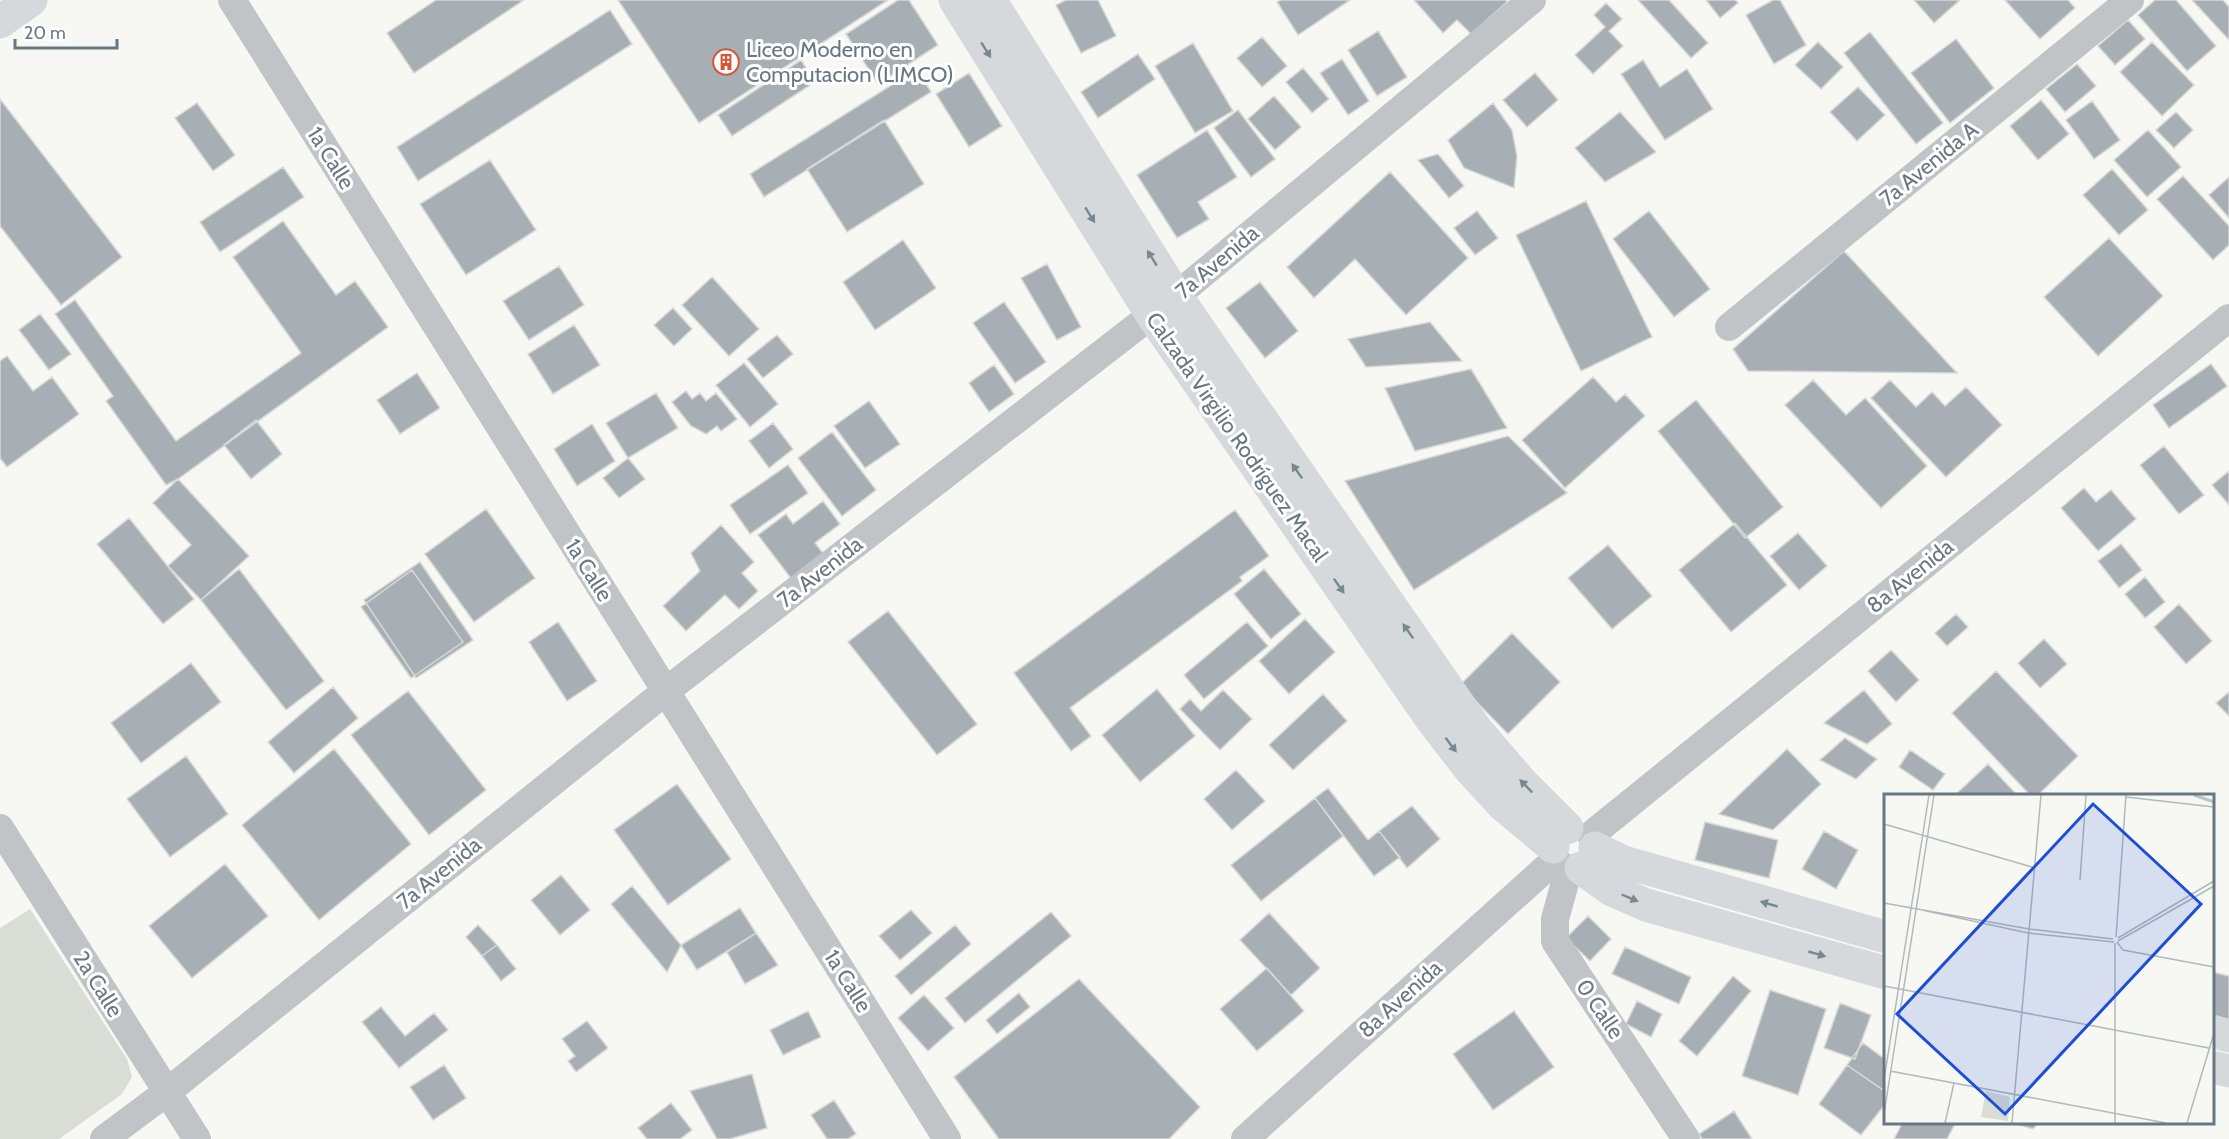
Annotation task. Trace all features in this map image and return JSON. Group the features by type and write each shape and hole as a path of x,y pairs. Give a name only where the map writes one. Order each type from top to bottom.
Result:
{"street":[{"path":"0,22 31,0"},
{"name":"1a Calle","path":"232,0 947,1139"},
{"name":"Calzada Virgilio Rodríguez Macal","path":"955,0 1164,306 1475,728 1523,784 1573,850 1612,890 1646,905 1884,972"},
{"name":"Calzada Virgilio Rodríguez Macal","path":"990,0 1164,306"},
{"name":"7a Avenida","path":"104,1139 167,1092 666,691 1164,306 1532,0"},
{"name":"7a Avenida A","path":"1729,327 2130,0"},
{"name":"8a Avenida","path":"1245,1139 1573,850 2229,318"},
{"name":"2a Calle","path":"0,828 196,1139"},
{"name":"Calzada Virgilio Rodríguez Macal","path":"1573,850 1624,862 1884,936"},
{"name":"0 Calle","path":"1573,850 1555,919 1555,941 1686,1139"},
{"path":"2214,1032 2229,1036"},
{"path":"2214,1067 2229,1071"}],"shaded area":[{"path":"30,909 127,1059 132,1077 122,1094 59,1139 0,1139 0,928"}],"building":[{"path":"436,0 524,0 414,73 387,33"},
{"name":"Liceo Moderno en Computacion (LIMCO)","path":"618,0 888,0 699,123"},
{"path":"898,0 909,0 938,45 878,84 846,34"},
{"path":"1066,0 1098,0 1116,36 1081,53 1056,5"},
{"path":"1281,0 1350,0 1298,35 1277,2"},
{"path":"1414,0 1506,0 1507,2 1471,34 1457,20 1443,33"},
{"path":"1638,0 1669,0 1708,43 1691,58"},
{"path":"1706,0 1735,0 1738,3 1720,18"},
{"path":"1773,0 1780,0 1806,45 1774,64 1746,15"},
{"path":"1914,0 1960,0 1934,23"},
{"path":"2005,0 2068,0 2075,8 2040,39"},
{"path":"2155,0 2176,0 2216,46 2187,71 2138,15"},
{"path":"2192,0 2223,0 2229,7 2229,40"},
{"path":"1606,3 1622,19 1609,31 1623,46 1593,74 1575,55 1605,27 1594,15"},
{"path":"610,10 632,44 418,181 397,147"},
{"path":"2128,20 2145,39 2115,65 2098,46"},
{"path":"1378,31 1407,77 1377,96 1348,50"},
{"path":"1870,32 1943,123 1916,144 1844,53"},
{"path":"1262,37 1287,66 1262,87 1237,58"},
{"path":"1956,39 1994,88 1950,123 1911,73"},
{"path":"1818,42 1843,67 1821,89 1795,65"},
{"path":"2152,42 2194,85 2162,116 2120,72"},
{"path":"1193,43 1233,111 1195,133 1155,66"},
{"path":"1138,54 1155,79 1098,118 1081,92"},
{"path":"1342,59 1369,101 1348,115 1320,73"},
{"path":"801,60 815,82 732,136 718,115"},
{"path":"1643,60 1660,87 1687,69 1713,109 1665,140 1621,74"},
{"path":"2077,64 2096,86 2065,112 2046,89"},
{"path":"1303,68 1329,99 1312,113 1286,82"},
{"path":"917,69 931,92 764,197 750,174"},
{"path":"969,73 1002,126 969,147 936,94"},
{"path":"1535,73 1558,100 1527,127 1503,100"},
{"path":"1858,87 1885,115 1857,141 1830,112"},
{"path":"1274,96 1301,127 1275,150 1248,119"},
{"path":"0,99 122,257 61,305 0,226"},
{"path":"2041,100 2069,134 2038,160 2010,126"},
{"path":"2092,101 2120,140 2094,159 2066,120"},
{"path":"197,103 235,155 213,171 175,118"},
{"path":"1493,103 1512,130 1517,156 1514,188 1464,168 1448,140"},
{"path":"1238,110 1275,159 1251,177 1214,128"},
{"path":"1620,112 1656,152 1605,182 1575,148"},
{"path":"2176,112 2193,130 2174,148 2156,130"},
{"path":"884,120 924,184 847,232 807,169"},
{"path":"1207,130 1237,177 1198,202 1209,219 1177,238 1137,175"},
{"path":"2148,130 2181,167 2147,197 2114,160"},
{"path":"1438,154 1464,186 1449,198 1418,160"},
{"path":"490,160 536,230 466,275 420,204"},
{"path":"283,167 304,197 220,252 200,222"},
{"path":"2112,169 2148,210 2119,235 2083,195"},
{"path":"1390,172 1468,258 1406,315 1355,259 1314,298 1287,267"},
{"path":"2183,176 2229,226 2229,245 2213,260 2157,199"},
{"path":"2229,177 2229,218 2209,195"},
{"path":"1586,201 1652,337 1581,371 1516,235"},
{"path":"1477,211 1498,238 1475,255 1454,228"},
{"path":"1649,211 1710,289 1674,317 1613,239"},
{"path":"283,221 336,295 355,281 388,327 178,479 166,485 106,401 113,396 55,314 75,300 176,441 301,353 233,257"},
{"path":"2109,238 2163,296 2098,356 2044,297"},
{"path":"903,240 936,288 875,330 843,282"},
{"path":"1844,251 1957,373 1748,371 1733,349"},
{"path":"1047,264 1081,327 1057,340 1021,278"},
{"path":"559,266 584,305 529,340 503,301"},
{"path":"712,277 759,329 729,356 682,305"},
{"path":"1260,282 1298,331 1265,358 1226,308"},
{"path":"1004,302 1046,362 1015,383 973,323"},
{"path":"673,308 692,329 674,346 654,325"},
{"path":"40,314 71,354 49,370 19,330"},
{"path":"1430,322 1462,361 1366,367 1348,339"},
{"path":"574,325 600,365 553,394 528,354"},
{"path":"777,335 793,354 763,378 747,359"},
{"path":"7,356 33,391 52,377 79,414 7,467 0,458 0,361"},
{"path":"744,363 778,404 750,427 716,385"},
{"path":"2211,364 2227,386 2169,428 2153,405"},
{"path":"994,365 1014,394 989,412 969,383"},
{"path":"1471,369 1507,428 1415,451 1385,388"},
{"path":"417,373 440,408 400,434 377,400"},
{"path":"1593,377 1616,402 1625,394 1645,416 1565,488 1522,440"},
{"path":"1813,380 1846,415 1865,398 1927,466 1881,508 1785,405"},
{"path":"1890,380 1916,407 1932,392 1945,406 1966,387 2002,425 1946,477 1871,398"},
{"path":"686,391 692,399 700,393 706,401 716,393 737,419 721,431 717,426 706,434 691,426 672,402"},
{"path":"656,393 678,428 628,458 606,423"},
{"path":"1696,400 1783,507 1745,538 1658,431"},
{"path":"869,401 900,444 865,468 834,426"},
{"path":"256,420 282,454 251,479 224,445"},
{"path":"773,423 793,449 769,468 749,441"},
{"path":"592,424 615,461 577,486 554,449"},
{"path":"832,432 876,490 842,516 798,458"},
{"path":"1508,436 1567,493 1414,590 1345,481"},
{"path":"2164,446 2204,495 2179,514 2140,465"},
{"path":"628,458 645,479 619,498 603,478"},
{"path":"788,465 808,493 750,534 730,505"},
{"path":"2229,471 2229,505 2212,485"},
{"path":"178,479 249,556 201,600 168,566 191,545 153,503"},
{"path":"2084,488 2096,502 2111,490 2136,519 2098,551 2061,508"},
{"path":"823,501 840,524 815,543 825,556 793,581 758,535 786,514 793,524"},
{"path":"486,509 535,578 474,622 425,554"},
{"path":"1235,510 1269,556 1240,577 1242,581 1070,708 1091,736 1071,751 1014,673"},
{"path":"129,518 194,599 163,624 97,544"},
{"path":"1735,523 1787,585 1731,632 1679,570"},
{"path":"721,525 754,562 742,573 758,591 739,609 725,595 686,631 663,606 700,571 691,553"},
{"path":"1798,533 1827,566 1799,590 1770,556"},
{"path":"2121,544 2142,570 2119,588 2098,561"},
{"path":"1608,545 1652,596 1612,629 1568,578"},
{"path":"420,562 473,640 416,678 364,600"},
{"path":"239,569 324,681 286,710 201,600"},
{"path":"1264,569 1301,614 1271,639 1234,594"},
{"path":"412,570 463,642 411,678 361,607"},
{"path":"2145,577 2165,602 2145,618 2125,594"},
{"path":"2179,604 2212,641 2186,664 2154,627"},
{"path":"888,611 977,724 937,755 848,642"},
{"path":"1956,614 1968,627 1947,646 1935,633"},
{"path":"1305,619 1335,652 1289,694 1259,661"},
{"path":"558,622 597,681 567,701 529,642"},
{"path":"1247,622 1268,646 1204,699 1184,675"},
{"path":"1512,633 1560,682 1508,734 1460,685"},
{"path":"2044,639 2067,664 2040,688 2018,663"},
{"path":"1891,650 1919,680 1896,702 1868,671"},
{"path":"191,663 221,702 141,763 111,723"},
{"path":"1996,671 2078,756 2039,794 2029,794 1952,713"},
{"path":"333,687 358,718 294,773 268,742"},
{"path":"1157,689 1195,736 1140,782 1102,735"},
{"path":"1223,690 1252,719 1220,750 1180,709 1190,699 1201,711"},
{"path":"1864,690 1892,724 1867,744 1824,723"},
{"path":"408,691 486,790 429,835 351,735"},
{"path":"2229,692 2229,716 2216,703"},
{"path":"1323,694 1347,721 1293,770 1269,745"},
{"path":"1845,738 1877,759 1856,779 1820,760"},
{"path":"334,749 411,844 319,920 242,825"},
{"path":"1787,749 1821,784 1773,830 1719,814"},
{"path":"1910,750 1945,774 1933,790 1899,767"},
{"path":"186,756 228,814 170,857 127,799"},
{"path":"1988,764 2016,794 1956,794"},
{"path":"1236,770 1265,801 1232,830 1204,799"},
{"path":"677,784 731,859 668,905 614,830"},
{"path":"1328,788 1368,840 1379,831 1400,857 1374,876 1315,798"},
{"path":"1315,798 1343,836 1261,901 1231,865"},
{"path":"1412,806 1440,839 1407,868 1379,831"},
{"path":"1705,822 1778,840 1769,878 1695,860"},
{"path":"1824,831 1858,850 1836,889 1802,869"},
{"path":"225,864 268,916 192,978 149,926"},
{"path":"561,875 590,910 560,935 531,900"},
{"path":"632,886 681,945 667,972 611,904"},
{"path":"740,908 756,933 697,970 681,945"},
{"path":"911,910 932,933 900,960 879,936"},
{"path":"1051,912 1071,936 965,1023 945,998"},
{"path":"1269,913 1320,968 1291,995 1240,940"},
{"path":"1588,916 1611,939 1590,961 1566,938"},
{"path":"478,925 497,945 482,956 466,937"},
{"path":"955,925 971,944 911,995 895,976"},
{"path":"756,933 778,965 745,984 727,952"},
{"path":"497,945 516,969 501,981 482,956"},
{"path":"1625,947 1691,977 1679,1004 1612,974"},
{"path":"1267,968 1304,1011 1257,1051 1220,1009"},
{"path":"2214,972 2229,976 2229,1020 2214,1016"},
{"path":"1733,976 1751,991 1697,1056 1679,1041"},
{"path":"1079,979 1200,1107 1169,1139 999,1139 954,1077"},
{"path":"1770,990 1826,1009 1798,1095 1742,1076"},
{"path":"1019,993 1030,1007 997,1034 986,1020"},
{"path":"924,995 954,1028 928,1051 898,1018"},
{"path":"1637,1001 1662,1014 1651,1037 1626,1024"},
{"path":"1840,1003 1871,1015 1855,1059 1824,1048"},
{"path":"381,1007 405,1036 434,1013 448,1030 399,1068 362,1022"},
{"path":"808,1011 821,1037 783,1055 770,1030"},
{"path":"1514,1011 1554,1067 1493,1110 1453,1054"},
{"path":"587,1021 608,1048 576,1072 568,1061 575,1056 562,1039"},
{"path":"1863,1043 1884,1059 1884,1091 1847,1065"},
{"path":"444,1065 466,1098 433,1120 410,1087"},
{"path":"1847,1065 1884,1091 1884,1106 1861,1135 1819,1104"},
{"path":"752,1074 767,1128 730,1139 717,1139 690,1091"},
{"path":"834,1100 856,1134 848,1139 827,1139 811,1115"},
{"path":"671,1103 692,1130 680,1139 647,1139 638,1128"},
{"path":"1734,1111 1752,1139 1702,1139 1699,1134"},
{"path":"1902,1124 1955,1124 1947,1139 1894,1139"},
{"path":"2016,1124 2037,1124 2033,1129"}],"place":[{"name":"Liceo Moderno en Computacion (LIMCO)","path":"726,62"}]}
